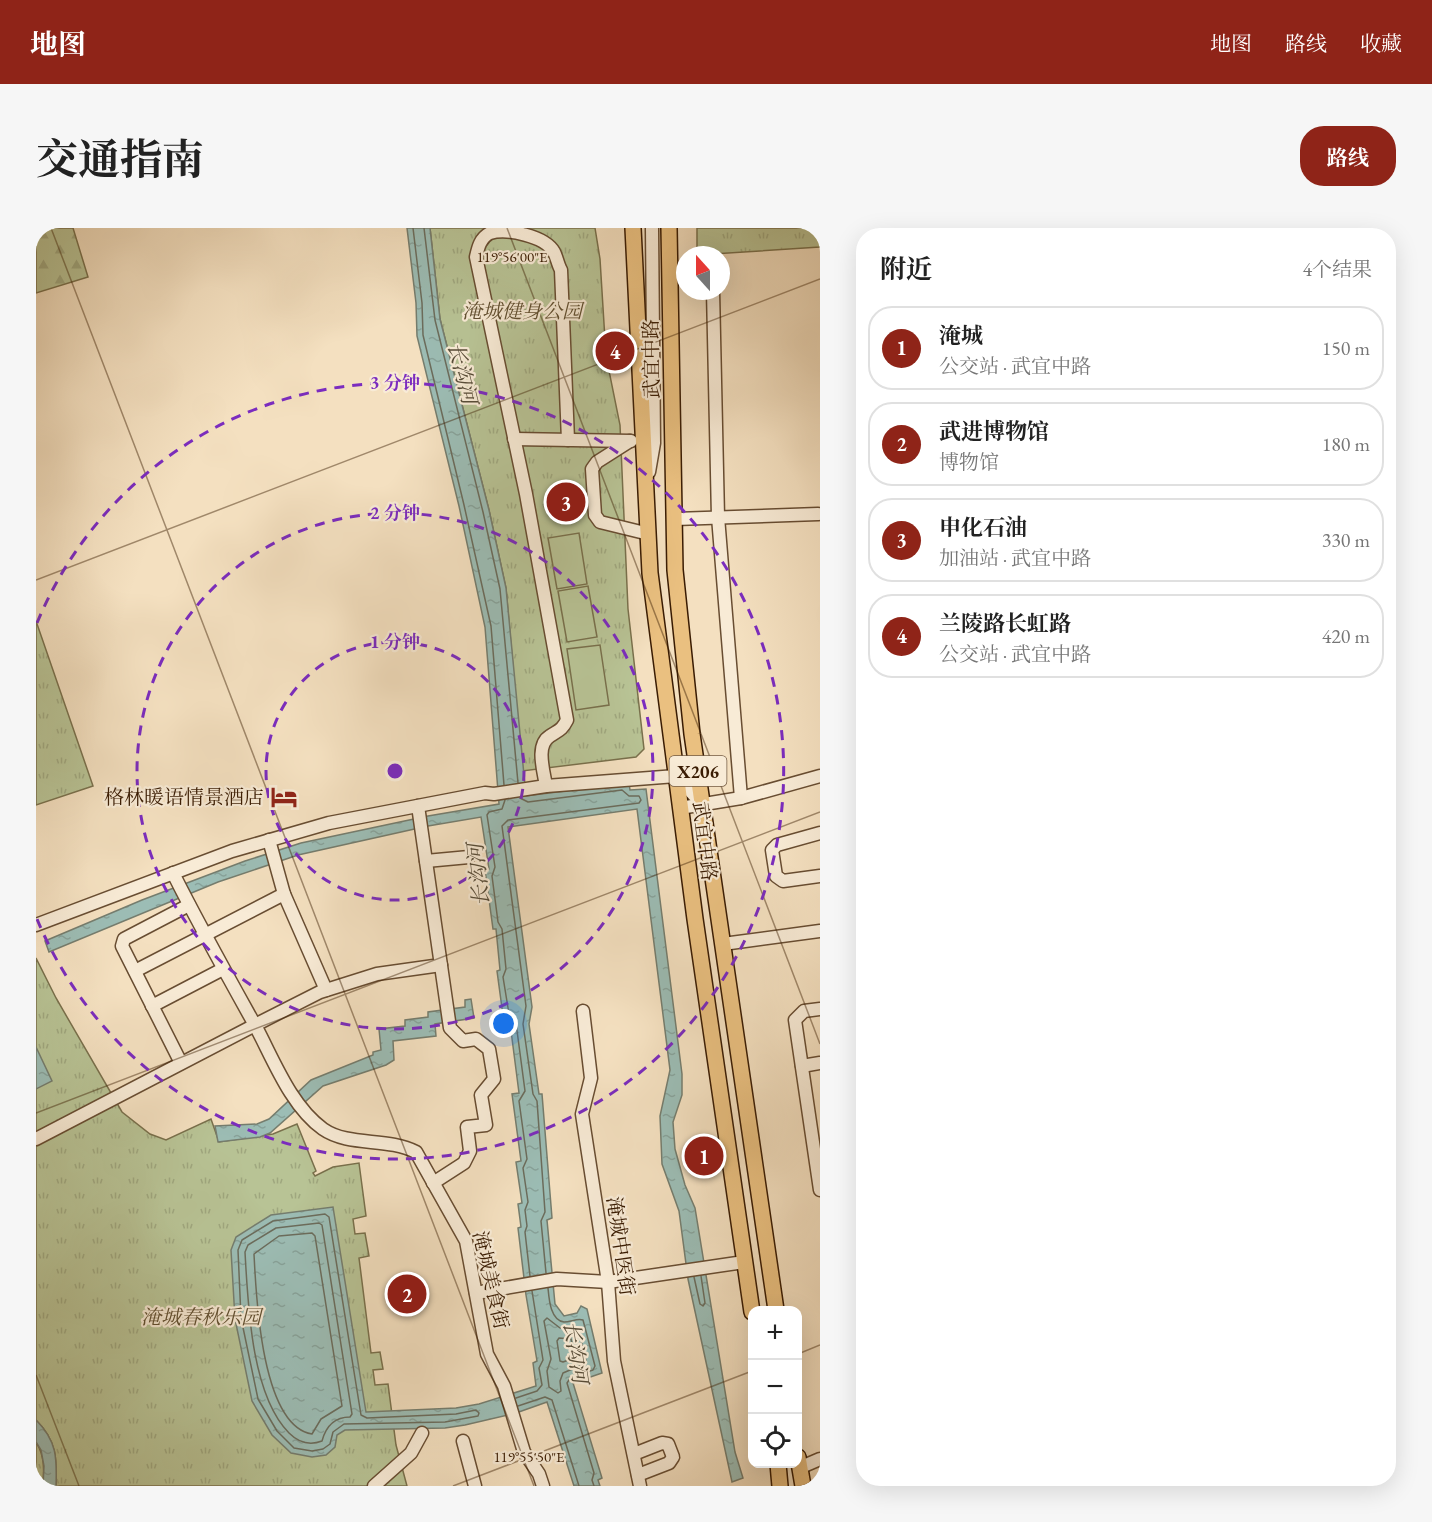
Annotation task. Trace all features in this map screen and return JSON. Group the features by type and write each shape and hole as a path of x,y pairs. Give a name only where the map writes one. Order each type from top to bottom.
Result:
{"main road":[{"path":"624,228 635,252"},
{"name":"武宜中路","path":"633,228 637,441 647,488 651,573 680,808 752,1306"},
{"name":"武宜中路","path":"670,228 675,570 692,734 775,1306"},
{"path":"778,1468 780,1486"},
{"path":"799,1468 803,1486"}],"street":[{"path":"647,488 654,443 652,228"},
{"path":"546,786 541,749 547,737 562,730 567,720 526,494 476,257 480,242 490,233 500,231 529,233 553,250 561,270 568,440"},
{"path":"713,300 718,517 741,798"},
{"path":"514,439 637,441"},
{"path":"637,441 597,462 592,469 595,515 600,522 649,534"},
{"path":"675,519 818,514"},
{"path":"36,925 232,851 269,840 329,823 485,793 676,776 704,806"},
{"path":"680,808 704,806 741,798 820,776"},
{"path":"418,806 450,1028 463,1041 476,1039 489,1049 494,1079 481,1095 486,1125 468,1127 470,1151 464,1163 433,1183"},
{"path":"820,833 777,845 772,850 777,876 783,881 820,876"},
{"path":"269,840 284,894 326,990"},
{"path":"426,861 469,857"},
{"name":"淹城美食街","path":"173,873 204,935 289,1088 306,1114 325,1131 350,1140 402,1145 416,1152 466,1241 487,1354 504,1386 524,1452 539,1474 543,1486"},
{"path":"135,971 284,894"},
{"path":"181,1063 122,946 124,939 189,905"},
{"path":"723,944 820,931"},
{"path":"36,1139 255,1024 326,990 378,974 441,965"},
{"path":"153,1006 223,969"},
{"path":"820,1009 804,1011 795,1020 802,1066 815,1113 820,1190"},
{"name":"淹城中医街","path":"583,1011 591,1078 582,1114 608,1282 614,1361 639,1481"},
{"path":"802,1066 820,1063"},
{"path":"476,1293 557,1280 608,1282 744,1262"},
{"path":"377,1485 411,1452 422,1433"},
{"path":"463,1442 475,1486"},
{"path":"634,1454 662,1443 668,1444 673,1457 669,1463 639,1481"},
{"path":"802,1462 820,1460"}],"green space":[{"path":"36,228 73,228 88,277 36,293"},
{"name":"淹城健身公园","path":"430,228 595,228 600,259 606,356 620,425 628,609 644,749 636,757 522,771 506,588 489,510 440,319"},
{"path":"697,228 820,228 820,247 730,253 730,246 697,246"},
{"path":"579,533 587,584 557,589 548,538"},
{"path":"588,586 597,637 567,642 558,591"},
{"path":"36,621 93,786 36,805"},
{"path":"600,645 609,705 576,710 567,649"},
{"name":"淹城春秋乐园","path":"36,958 56,998 122,1112 150,1134 166,1140 211,1119 219,1142 273,1134 297,1124 316,1171 313,1173 315,1176 333,1167 359,1163 366,1216 353,1219 355,1234 365,1233 369,1256 359,1258 371,1353 380,1352 383,1369 373,1370 375,1385 388,1384 396,1445 407,1486 56,1486 52,1443 36,1420"},
{"path":"36,1442 44,1469 43,1486 36,1486"}],"water":[{"name":"长沟河","path":"407,228 430,228 440,319 489,510 506,588 526,796 629,783 630,790 646,789 682,1074 682,1095 673,1122 675,1149 685,1185 695,1208 735,1452 743,1478 732,1482 688,1279 679,1211 662,1164 660,1116 670,1070 637,809 508,827 532,1007 529,1024 539,1094 542,1094 552,1218 547,1220 555,1304 564,1316 577,1313 581,1306 587,1309 602,1373 573,1383 602,1478 598,1480 600,1486 574,1486 547,1402 516,1413 445,1428 345,1430 337,1435 335,1447 326,1455 312,1457 291,1453 272,1435 252,1401 235,1319 231,1250 236,1237 271,1215 333,1207 366,1412 456,1408 479,1404 536,1386 533,1363 537,1361 518,1228 521,1227 518,1204 522,1203 516,1162 521,1161 512,1094 519,1093 510,1023 504,1023 497,971 500,970 496,929 493,929 485,870 489,869 481,817 428,826 298,855 218,882 49,952 45,941 142,900 245,861 301,843 428,816 499,804 485,627 459,506 417,336 416,303"},
{"path":"471,999 474,1018 435,1024 436,1036 393,1041 394,1060 386,1065 323,1086 270,1133 260,1137 218,1142 215,1126 257,1124 269,1119 311,1080 381,1050 379,1029 405,1026 405,1020 428,1017 428,1012 465,1007 465,1000"},
{"path":"36,1047 52,1081 36,1089"},
{"path":"36,1420 52,1443 56,1486 43,1486 44,1466 41,1450 36,1442"}],"place":[{"name":"兰陵路长虹路","path":"615,351"},
{"name":"申化石油","path":"566,502"},
{"name":"格林暖语情景酒店","path":"284,797"},
{"name":"淹城","path":"704,1156"},
{"name":"武进博物馆","path":"407,1294"}]}
